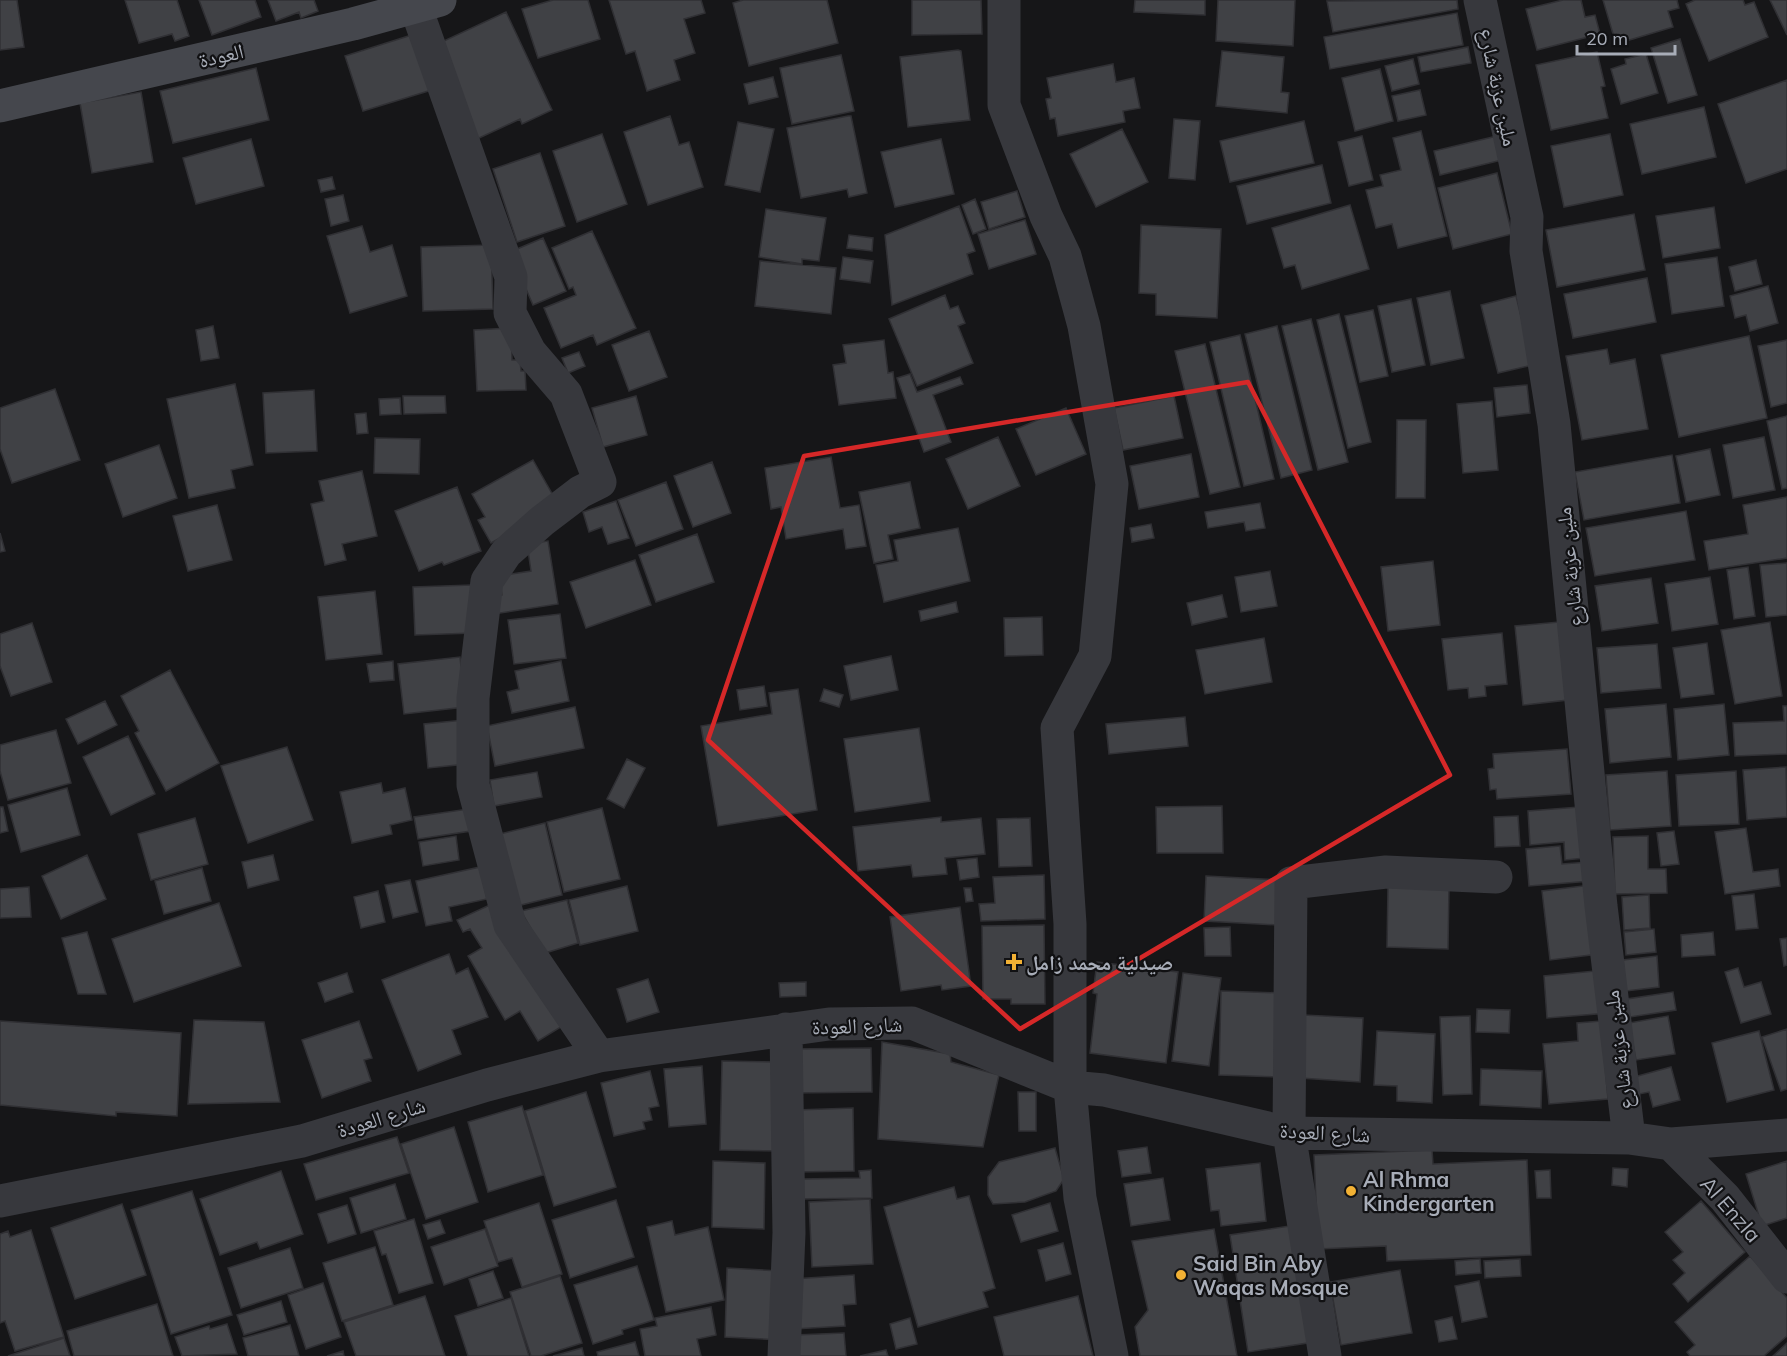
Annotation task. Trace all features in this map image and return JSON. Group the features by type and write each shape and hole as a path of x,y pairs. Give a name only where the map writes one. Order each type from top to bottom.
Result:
{"main road":[{"name":"العودة","path":"0,106 428,4"}],"street":[{"path":"1004,0 1004,105 1068,266 1084,326 1112,483 1095,656 1057,728 1070,924 1070,1087 1080,1198 1112,1356"},
{"name":"ملين عزبة شارع","path":"1480,0 1527,217 1526,250 1554,424 1601,906 1629,1138"},
{"path":"428,4 512,277 510,313 530,352 567,394 600,482 580,492 542,521 506,554 487,581 473,698 473,785 510,925 599,1056"},
{"path":"1325,1356 1289,1133 1291,883 1386,872 1496,877"},
{"name":"شارع العودة","path":"0,1201 302,1140 487,1085 599,1056 829,1024 912,1023 1070,1087 1104,1090 1289,1133 1629,1138 1671,1144 1787,1135"},
{"path":"784,1356 789,1233 786,1029"},
{"name":"Al Enzla","path":"1671,1144 1725,1198 1787,1277"}],"highlighted area":[{"path":"1248,382 1450,775 1020,1029 708,740 804,456"}],"building":[{"path":"0,0 17,0 24,47 0,50"},
{"path":"125,0 177,0 189,36 175,41 172,34 139,43"},
{"path":"199,0 255,0 261,17 212,35"},
{"path":"268,0 314,0 318,11 301,18 299,12 276,21"},
{"path":"553,0 588,0 600,39 538,58 522,9"},
{"path":"609,0 701,0 705,13 684,19 695,53 674,60 680,80 647,91 635,51 626,54"},
{"path":"743,0 827,0 838,43 749,66 733,3"},
{"path":"912,0 981,0 982,34 912,35"},
{"path":"1135,0 1205,0 1205,15 1134,12"},
{"path":"1218,0 1295,0 1293,46 1216,41"},
{"path":"1457,0 1458,9 1333,32 1327,1"},
{"path":"1563,0 1581,0 1585,17 1595,15 1600,34 1537,50 1526,9"},
{"path":"1603,0 1677,0 1679,8 1668,11 1673,27 1616,44"},
{"path":"1695,0 1743,0 1745,5 1754,2 1768,37 1709,61 1686,4"},
{"path":"1770,0 1787,0 1787,35"},
{"path":"506,12 552,110 522,124 520,119 477,139 433,46"},
{"path":"1457,13 1463,45 1330,69 1324,37"},
{"path":"418,33 435,89 363,111 345,56"},
{"path":"1680,39 1697,95 1668,103 1651,48"},
{"path":"1468,47 1471,63 1421,72 1418,57"},
{"path":"961,51 970,120 908,127 900,57"},
{"path":"1222,51 1284,57 1281,92 1289,93 1287,113 1216,106"},
{"path":"1597,52 1605,86 1601,87 1608,118 1551,130 1536,65"},
{"path":"1646,54 1658,93 1621,104 1611,69 1626,64 1625,59"},
{"path":"841,55 854,111 792,124 780,68"},
{"path":"1413,59 1419,84 1392,91 1385,66"},
{"path":"1113,64 1116,82 1134,78 1140,108 1123,111 1125,122 1058,136 1055,118 1050,119 1046,99 1051,98 1047,78"},
{"path":"256,68 269,120 173,143 160,91"},
{"path":"1380,69 1393,121 1355,131 1342,78"},
{"path":"773,77 778,97 749,104 744,84"},
{"path":"1787,80 1787,169 1746,183 1718,104"},
{"path":"1420,90 1426,115 1398,121 1392,96"},
{"path":"141,92 153,162 92,173 80,103"},
{"path":"1704,107 1716,157 1642,174 1630,124"},
{"path":"670,116 679,145 689,142 703,187 648,205 624,132"},
{"path":"851,116 867,193 849,197 847,189 801,198 787,128"},
{"path":"1174,119 1200,121 1195,180 1169,178"},
{"path":"1304,121 1314,163 1230,182 1220,141"},
{"path":"738,122 774,129 760,192 725,185"},
{"path":"1122,129 1148,182 1096,207 1070,154"},
{"path":"1421,131 1447,236 1398,248 1392,224 1376,228 1366,190 1383,186 1380,175 1401,170 1393,138"},
{"path":"602,134 627,204 577,222 553,151"},
{"path":"1610,134 1623,195 1564,207 1551,146"},
{"path":"1362,136 1373,180 1349,186 1338,142"},
{"path":"1497,136 1502,160 1440,175 1434,151"},
{"path":"251,139 264,186 196,204 183,158"},
{"path":"941,139 954,194 895,207 881,152"},
{"path":"540,153 565,226 517,242 493,169"},
{"path":"1322,165 1331,203 1247,224 1237,186"},
{"path":"1497,173 1512,234 1453,249 1438,188"},
{"path":"332,177 335,189 321,192 318,180"},
{"path":"1017,191 1025,217 989,229 981,202"},
{"path":"343,195 349,221 331,226 325,199"},
{"path":"975,199 986,229 973,234 962,205"},
{"path":"1350,205 1369,269 1302,289 1295,265 1284,268 1272,228"},
{"path":"959,206 975,251 967,254 973,274 892,305 885,235"},
{"path":"1714,207 1720,248 1663,258 1656,216"},
{"path":"766,209 826,218 819,261 802,259 802,264 759,257"},
{"path":"1634,214 1645,270 1557,287 1546,230"},
{"path":"1025,220 1036,254 989,269 978,234"},
{"path":"1141,225 1221,229 1217,318 1156,315 1156,294 1139,293"},
{"path":"362,226 370,252 392,245 407,296 350,313 327,236"},
{"path":"592,231 636,328 597,345 593,335 561,348 544,308 576,295 573,287 569,289 552,248"},
{"path":"849,235 873,238 872,251 847,248"},
{"path":"543,238 566,291 533,305 510,252"},
{"path":"491,245 493,309 423,311 421,247"},
{"path":"843,257 873,261 870,283 840,279"},
{"path":"1717,257 1724,306 1672,314 1665,264"},
{"path":"1756,260 1762,284 1735,291 1729,267"},
{"path":"760,261 836,268 831,314 755,306"},
{"path":"1647,278 1656,322 1573,338 1564,294"},
{"path":"1768,286 1778,323 1750,331 1746,315 1735,318 1730,296"},
{"path":"1450,291 1464,358 1431,365 1417,298"},
{"path":"945,295 950,309 958,306 965,323 958,326 973,363 917,386 889,319"},
{"path":"1516,296 1533,365 1498,373 1481,305"},
{"path":"1411,299 1425,365 1392,372 1378,306"},
{"path":"1373,310 1388,376 1360,382 1345,316"},
{"path":"1339,314 1371,442 1348,448 1317,320"},
{"path":"1311,319 1348,462 1318,470 1282,326"},
{"path":"213,326 219,358 201,361 196,330"},
{"path":"1277,326 1312,470 1281,478 1245,334"},
{"path":"511,328 512,360 520,360 521,371 525,371 526,390 477,391 474,330"},
{"path":"649,331 667,377 629,391 612,345"},
{"path":"1240,335 1274,479 1244,486 1210,342"},
{"path":"1749,336 1767,418 1679,437 1661,355"},
{"path":"884,340 888,373 893,372 896,398 839,405 833,365 846,363 843,345"},
{"path":"1787,340 1787,403 1771,407 1758,346"},
{"path":"1205,344 1240,487 1210,494 1175,351"},
{"path":"1607,349 1610,364 1635,359 1648,429 1582,440 1566,356"},
{"path":"579,352 585,366 568,373 562,358"},
{"path":"910,374 917,392 960,377 963,384 933,395 951,442 924,452 897,378"},
{"path":"235,384 253,465 231,470 235,488 189,498 167,399"},
{"path":"1527,385 1530,413 1497,417 1494,388"},
{"path":"55,389 80,460 12,483 0,449 0,408"},
{"path":"314,390 317,451 266,453 263,393"},
{"path":"403,396 445,396 446,413 404,414"},
{"path":"636,396 647,435 603,447 592,408"},
{"path":"1174,396 1183,438 1123,450 1114,408"},
{"path":"400,398 401,414 380,415 379,399"},
{"path":"1492,401 1498,470 1463,473 1457,404"},
{"path":"1066,408 1086,454 1036,475 1016,429"},
{"path":"366,413 368,433 357,434 355,414"},
{"path":"1787,416 1787,488 1782,489 1767,421"},
{"path":"1397,420 1426,420 1425,498 1396,498"},
{"path":"998,437 1020,486 968,509 946,459"},
{"path":"1764,437 1775,490 1733,498 1723,445"},
{"path":"375,438 420,439 419,474 374,473"},
{"path":"159,445 177,498 123,517 105,464"},
{"path":"1710,449 1720,495 1686,502 1676,456"},
{"path":"1191,454 1199,497 1139,509 1130,466"},
{"path":"1672,455 1680,503 1584,520 1575,472"},
{"path":"831,457 840,508 859,505 866,546 846,549 843,529 786,539 781,507 771,509 765,468"},
{"path":"533,460 559,506 491,543 478,520 485,517 472,494"},
{"path":"712,462 731,513 693,527 674,476"},
{"path":"362,471 377,536 342,544 346,560 325,565 311,504 324,501 319,481"},
{"path":"666,482 683,529 636,546 618,500"},
{"path":"910,482 920,528 888,535 893,559 874,563 859,492"},
{"path":"457,487 481,551 444,565 442,562 419,571 395,511"},
{"path":"1787,497 1787,558 1709,570 1704,541 1748,534 1743,505"},
{"path":"616,501 629,538 608,544 602,527 589,532 583,512"},
{"path":"1260,503 1265,528 1246,531 1244,522 1208,528 1205,512"},
{"path":"217,505 232,560 188,571 173,516"},
{"path":"1686,511 1695,560 1595,576 1586,528"},
{"path":"1151,524 1154,538 1132,542 1130,528"},
{"path":"958,528 970,581 884,602 876,565 898,561 894,540"},
{"path":"0,533 5,551 0,552"},
{"path":"697,534 714,582 656,602 639,555"},
{"path":"548,541 558,604 494,614 491,597 502,595 499,576 531,571 527,544"},
{"path":"635,560 651,605 586,628 570,582"},
{"path":"1433,561 1440,625 1388,631 1381,567"},
{"path":"1787,563 1787,615 1766,617 1760,565"},
{"path":"1748,567 1755,616 1734,619 1727,570"},
{"path":"1270,571 1277,606 1241,612 1235,577"},
{"path":"1710,577 1718,624 1672,631 1665,584"},
{"path":"1651,578 1658,623 1602,631 1595,586"},
{"path":"472,585 474,633 415,635 413,587"},
{"path":"375,591 382,654 326,660 318,597"},
{"path":"1222,595 1227,617 1192,625 1187,603"},
{"path":"956,602 958,612 921,621 919,611"},
{"path":"560,614 566,658 514,664 508,620"},
{"path":"1042,617 1043,655 1005,656 1004,618"},
{"path":"1559,622 1568,700 1523,705 1515,626"},
{"path":"1770,622 1782,696 1735,704 1721,630"},
{"path":"32,623 52,682 11,696 0,666 0,634"},
{"path":"1502,633 1507,684 1485,686 1486,696 1469,698 1468,688 1448,690 1442,639"},
{"path":"1264,638 1272,682 1205,694 1196,650"},
{"path":"1707,643 1714,694 1681,698 1673,648"},
{"path":"1657,644 1661,688 1601,693 1597,648"},
{"path":"891,656 898,690 851,700 844,666"},
{"path":"460,657 465,707 404,714 398,664"},
{"path":"393,661 394,680 370,682 367,664"},
{"path":"561,661 569,701 512,713 507,692 519,689 515,671"},
{"path":"170,670 219,763 166,791 135,733 139,731 121,696"},
{"path":"764,686 767,706 740,710 737,690"},
{"path":"798,689 817,810 718,826 701,726 772,714 769,693"},
{"path":"824,689 843,695 839,707 820,701"},
{"path":"105,701 117,725 78,744 66,719"},
{"path":"1666,704 1671,757 1610,763 1605,709"},
{"path":"1724,704 1729,755 1678,760 1674,709"},
{"path":"1783,706 1787,706 1787,754 1735,756 1733,723 1784,721"},
{"path":"575,707 584,748 495,766 487,726"},
{"path":"1185,717 1188,746 1109,754 1106,724"},
{"path":"464,720 467,764 428,768 424,724"},
{"path":"919,728 930,801 855,812 844,739"},
{"path":"56,730 71,783 8,800 0,771 0,745"},
{"path":"128,736 155,794 111,815 83,757"},
{"path":"287,747 313,820 248,843 221,766"},
{"path":"1567,749 1571,794 1497,799 1496,789 1490,790 1488,769 1494,768 1493,754"},
{"path":"627,759 645,768 624,808 607,799"},
{"path":"1786,767 1787,817 1747,820 1743,770"},
{"path":"1667,771 1671,826 1610,830 1606,775"},
{"path":"1736,771 1739,824 1679,826 1676,775"},
{"path":"537,772 542,797 494,806 490,780"},
{"path":"381,783 383,793 405,788 412,820 390,825 392,834 352,843 340,792"},
{"path":"67,788 80,835 21,852 8,805"},
{"path":"1222,806 1223,853 1157,853 1156,807"},
{"path":"1592,806 1596,857 1565,860 1564,842 1530,845 1528,811"},
{"path":"0,807 3,807 8,831 0,833"},
{"path":"602,808 620,879 564,892 547,822"},
{"path":"468,809 471,831 418,839 414,817"},
{"path":"1518,816 1520,846 1495,847 1494,817"},
{"path":"941,817 941,822 981,818 985,854 945,858 947,874 913,877 911,865 858,871 853,827"},
{"path":"195,818 208,864 151,880 138,834"},
{"path":"1030,818 1032,866 999,867 997,819"},
{"path":"545,823 562,895 517,906 500,834"},
{"path":"1746,828 1753,872 1778,869 1780,886 1725,894 1715,832"},
{"path":"1674,831 1679,864 1661,866 1657,833"},
{"path":"456,836 459,860 423,866 419,842"},
{"path":"1648,836 1648,869 1666,869 1667,893 1615,894 1613,837"},
{"path":"1560,846 1562,864 1589,862 1591,881 1529,886 1526,849"},
{"path":"87,855 106,899 61,919 42,876"},
{"path":"273,855 279,880 248,888 242,862"},
{"path":"977,858 979,877 960,880 957,860"},
{"path":"480,867 487,899 449,907 452,921 426,926 416,881"},
{"path":"202,868 211,901 164,914 155,881"},
{"path":"1044,875 1045,919 981,921 979,904 995,903 993,877"},
{"path":"1206,876 1279,880 1277,925 1204,921"},
{"path":"410,880 418,912 393,918 385,885"},
{"path":"1591,885 1599,954 1550,960 1542,891"},
{"path":"627,886 638,931 580,945 569,900"},
{"path":"1388,886 1449,887 1448,949 1387,947"},
{"path":"29,887 31,917 0,918 0,889"},
{"path":"964,888 971,888 973,901 966,902"},
{"path":"378,891 385,922 361,928 354,897"},
{"path":"1754,894 1758,928 1736,930 1732,896"},
{"path":"1649,895 1650,928 1624,930 1622,897"},
{"path":"567,900 578,943 545,953 521,911"},
{"path":"219,903 241,966 134,1002 112,939"},
{"path":"492,904 564,1025 538,1041 520,1011 505,1020 468,956 482,948 470,929 463,932 457,920"},
{"path":"960,907 971,986 942,990 941,985 901,991 890,917"},
{"name":"صيدلية محمد زامل","path":"1044,925 1045,1004 1011,1004 1011,999 983,999 982,926"},
{"path":"1230,927 1231,956 1205,956 1204,928"},
{"path":"1654,929 1656,952 1626,955 1624,932"},
{"path":"87,932 106,994 78,994 62,938"},
{"path":"1713,932 1715,955 1682,957 1681,935"},
{"path":"1787,938 1787,965 1784,966 1780,939"},
{"path":"449,954 456,974 468,968 488,1017 452,1030 461,1054 418,1071 382,980"},
{"path":"1657,956 1659,987 1626,991 1623,960"},
{"path":"1097,962 1178,972 1166,1063 1090,1053 1097,994 1093,993"},
{"path":"1738,968 1744,987 1761,982 1771,1014 1741,1023 1725,972"},
{"path":"1605,970 1609,1013 1547,1018 1544,976"},
{"path":"347,973 353,992 325,1002 318,983"},
{"path":"1183,973 1221,978 1209,1066 1172,1061"},
{"path":"648,979 659,1012 627,1022 617,989"},
{"path":"806,982 806,996 780,997 779,983"},
{"path":"1221,991 1282,993 1280,1077 1219,1075"},
{"path":"1673,992 1676,1010 1630,1017 1627,999"},
{"path":"1477,1009 1510,1010 1509,1033 1476,1032"},
{"path":"1303,1015 1363,1018 1360,1082 1300,1078"},
{"path":"1470,1016 1472,1094 1443,1095 1440,1017"},
{"path":"1668,1016 1675,1054 1636,1060 1629,1023"},
{"path":"194,1020 264,1022 280,1102 188,1104"},
{"path":"0,1021 181,1033 177,1116 116,1112 116,1116 0,1105"},
{"path":"359,1021 372,1058 364,1060 371,1081 322,1098 302,1040"},
{"path":"1601,1021 1608,1099 1549,1104 1543,1044 1578,1041 1577,1023"},
{"path":"1787,1029 1787,1089 1781,1091 1762,1037"},
{"path":"1377,1031 1435,1034 1432,1103 1397,1101 1397,1086 1374,1085"},
{"path":"1759,1031 1774,1090 1727,1102 1712,1043"},
{"path":"882,1042 950,1054 951,1062 999,1075 983,1147 878,1139"},
{"path":"871,1048 872,1092 793,1093 792,1049"},
{"path":"722,1061 783,1062 782,1151 720,1150"},
{"path":"702,1066 706,1124 669,1127 664,1069"},
{"path":"1671,1067 1680,1100 1653,1107 1649,1092 1639,1094 1634,1077"},
{"path":"1481,1069 1542,1071 1541,1108 1480,1105"},
{"path":"650,1071 659,1106 649,1108 652,1120 643,1122 645,1129 614,1136 601,1083"},
{"path":"586,1092 616,1187 554,1206 525,1111"},
{"path":"1018,1092 1036,1092 1036,1131 1019,1131"},
{"path":"522,1106 543,1175 488,1192 468,1122"},
{"path":"853,1108 854,1171 798,1172 796,1110"},
{"path":"454,1127 478,1202 426,1219 401,1144"},
{"path":"397,1137 409,1173 316,1200 304,1164"},
{"path":"1147,1147 1151,1173 1122,1177 1118,1151"},
{"path":"1055,1148 1064,1179 1056,1191 1025,1202 993,1204 988,1195 988,1177 999,1162"},
{"path":"1432,1150 1433,1164 1527,1160 1531,1255 1387,1261 1386,1246 1318,1249 1314,1155"},
{"path":"713,1161 765,1163 764,1229 712,1227"},
{"path":"1787,1161 1787,1218 1762,1226 1746,1174"},
{"path":"1260,1163 1266,1221 1221,1226 1219,1210 1211,1211 1206,1169"},
{"path":"1613,1168 1628,1169 1627,1187 1612,1185"},
{"path":"871,1170 872,1198 800,1199 800,1179 860,1178 859,1171"},
{"path":"1550,1170 1551,1198 1537,1198 1535,1171"},
{"path":"281,1171 303,1234 260,1249 257,1242 220,1255 200,1199"},
{"path":"1163,1178 1170,1220 1131,1226 1124,1184"},
{"path":"395,1184 406,1219 361,1233 350,1198"},
{"path":"954,1187 957,1199 969,1196 995,1288 983,1292 988,1307 918,1327 884,1207"},
{"path":"192,1191 232,1315 171,1334 131,1210"},
{"path":"870,1199 873,1264 812,1267 809,1202"},
{"path":"616,1200 634,1257 570,1278 552,1220"},
{"path":"1701,1201 1745,1252 1688,1302 1673,1284 1685,1273 1673,1260 1683,1252 1665,1232"},
{"path":"539,1203 562,1274 522,1287 512,1258 498,1262 484,1221"},
{"path":"1050,1203 1058,1231 1021,1242 1012,1215"},
{"path":"122,1204 146,1275 75,1299 51,1228"},
{"path":"347,1205 356,1234 328,1243 318,1214"},
{"path":"414,1219 433,1283 399,1293 386,1254 382,1255 374,1231"},
{"path":"440,1220 445,1233 428,1239 423,1225"},
{"path":"672,1221 675,1235 708,1227 724,1300 666,1312 647,1227"},
{"path":"1296,1225 1314,1342 1248,1352 1230,1235"},
{"path":"485,1229 498,1266 444,1285 431,1247"},
{"name":"Said Bin Aby Waqas Mosque","path":"1214,1229 1237,1356 1140,1356 1135,1327 1148,1310 1132,1241"},
{"path":"31,1230 64,1337 15,1351 5,1321 0,1323 0,1234 8,1231 10,1237"},
{"path":"1063,1243 1071,1274 1046,1281 1038,1250"},
{"path":"375,1247 393,1305 342,1321 323,1263"},
{"path":"290,1248 303,1288 241,1308 228,1268"},
{"path":"1750,1256 1787,1298 1787,1336 1764,1356 1690,1356 1687,1352 1695,1345 1675,1322"},
{"path":"1480,1259 1481,1273 1456,1275 1455,1261"},
{"path":"1520,1259 1521,1276 1485,1278 1484,1261"},
{"path":"637,1266 654,1320 622,1330 623,1334 593,1344 574,1285"},
{"path":"727,1268 780,1271 782,1340 725,1337"},
{"path":"1400,1270 1412,1333 1341,1345 1330,1282"},
{"path":"493,1271 503,1298 478,1306 469,1279"},
{"path":"854,1275 856,1304 843,1305 845,1326 794,1329 792,1279"},
{"path":"560,1276 582,1343 541,1356 531,1356 510,1292"},
{"path":"1479,1281 1487,1317 1462,1322 1455,1286"},
{"path":"323,1283 341,1337 306,1349 288,1295"},
{"path":"425,1296 445,1356 356,1356 344,1322"},
{"path":"1078,1296 1093,1356 1004,1356 994,1317"},
{"path":"511,1298 529,1356 468,1356 455,1316"},
{"path":"281,1301 287,1322 244,1335 237,1315"},
{"path":"157,1304 173,1356 74,1356 67,1331"},
{"path":"711,1307 716,1335 697,1339 701,1356 645,1356 640,1329 657,1326 655,1318"},
{"path":"1452,1317 1457,1339 1439,1342 1435,1321"},
{"path":"910,1318 917,1344 896,1349 890,1324"},
{"path":"227,1324 237,1354 182,1356 175,1337 209,1326 210,1329"},
{"path":"290,1325 299,1356 248,1356 243,1338"},
{"path":"844,1333 846,1356 796,1356 795,1335"},
{"path":"64,1338 70,1356 8,1356"},
{"path":"635,1342 639,1356 598,1356 597,1352"},
{"path":"1787,1343 1787,1356 1773,1356"},
{"path":"582,1348 584,1356 553,1356"},
{"path":"886,1350 888,1356 860,1356"},
{"path":"343,1351 344,1356 327,1356"}],"place":[{"name":"صيدلية محمد زامل","path":"1014,962"},
{"name":"Al Rhma Kindergarten","path":"1351,1191"},
{"name":"Said Bin Aby Waqas Mosque","path":"1181,1275"}]}
